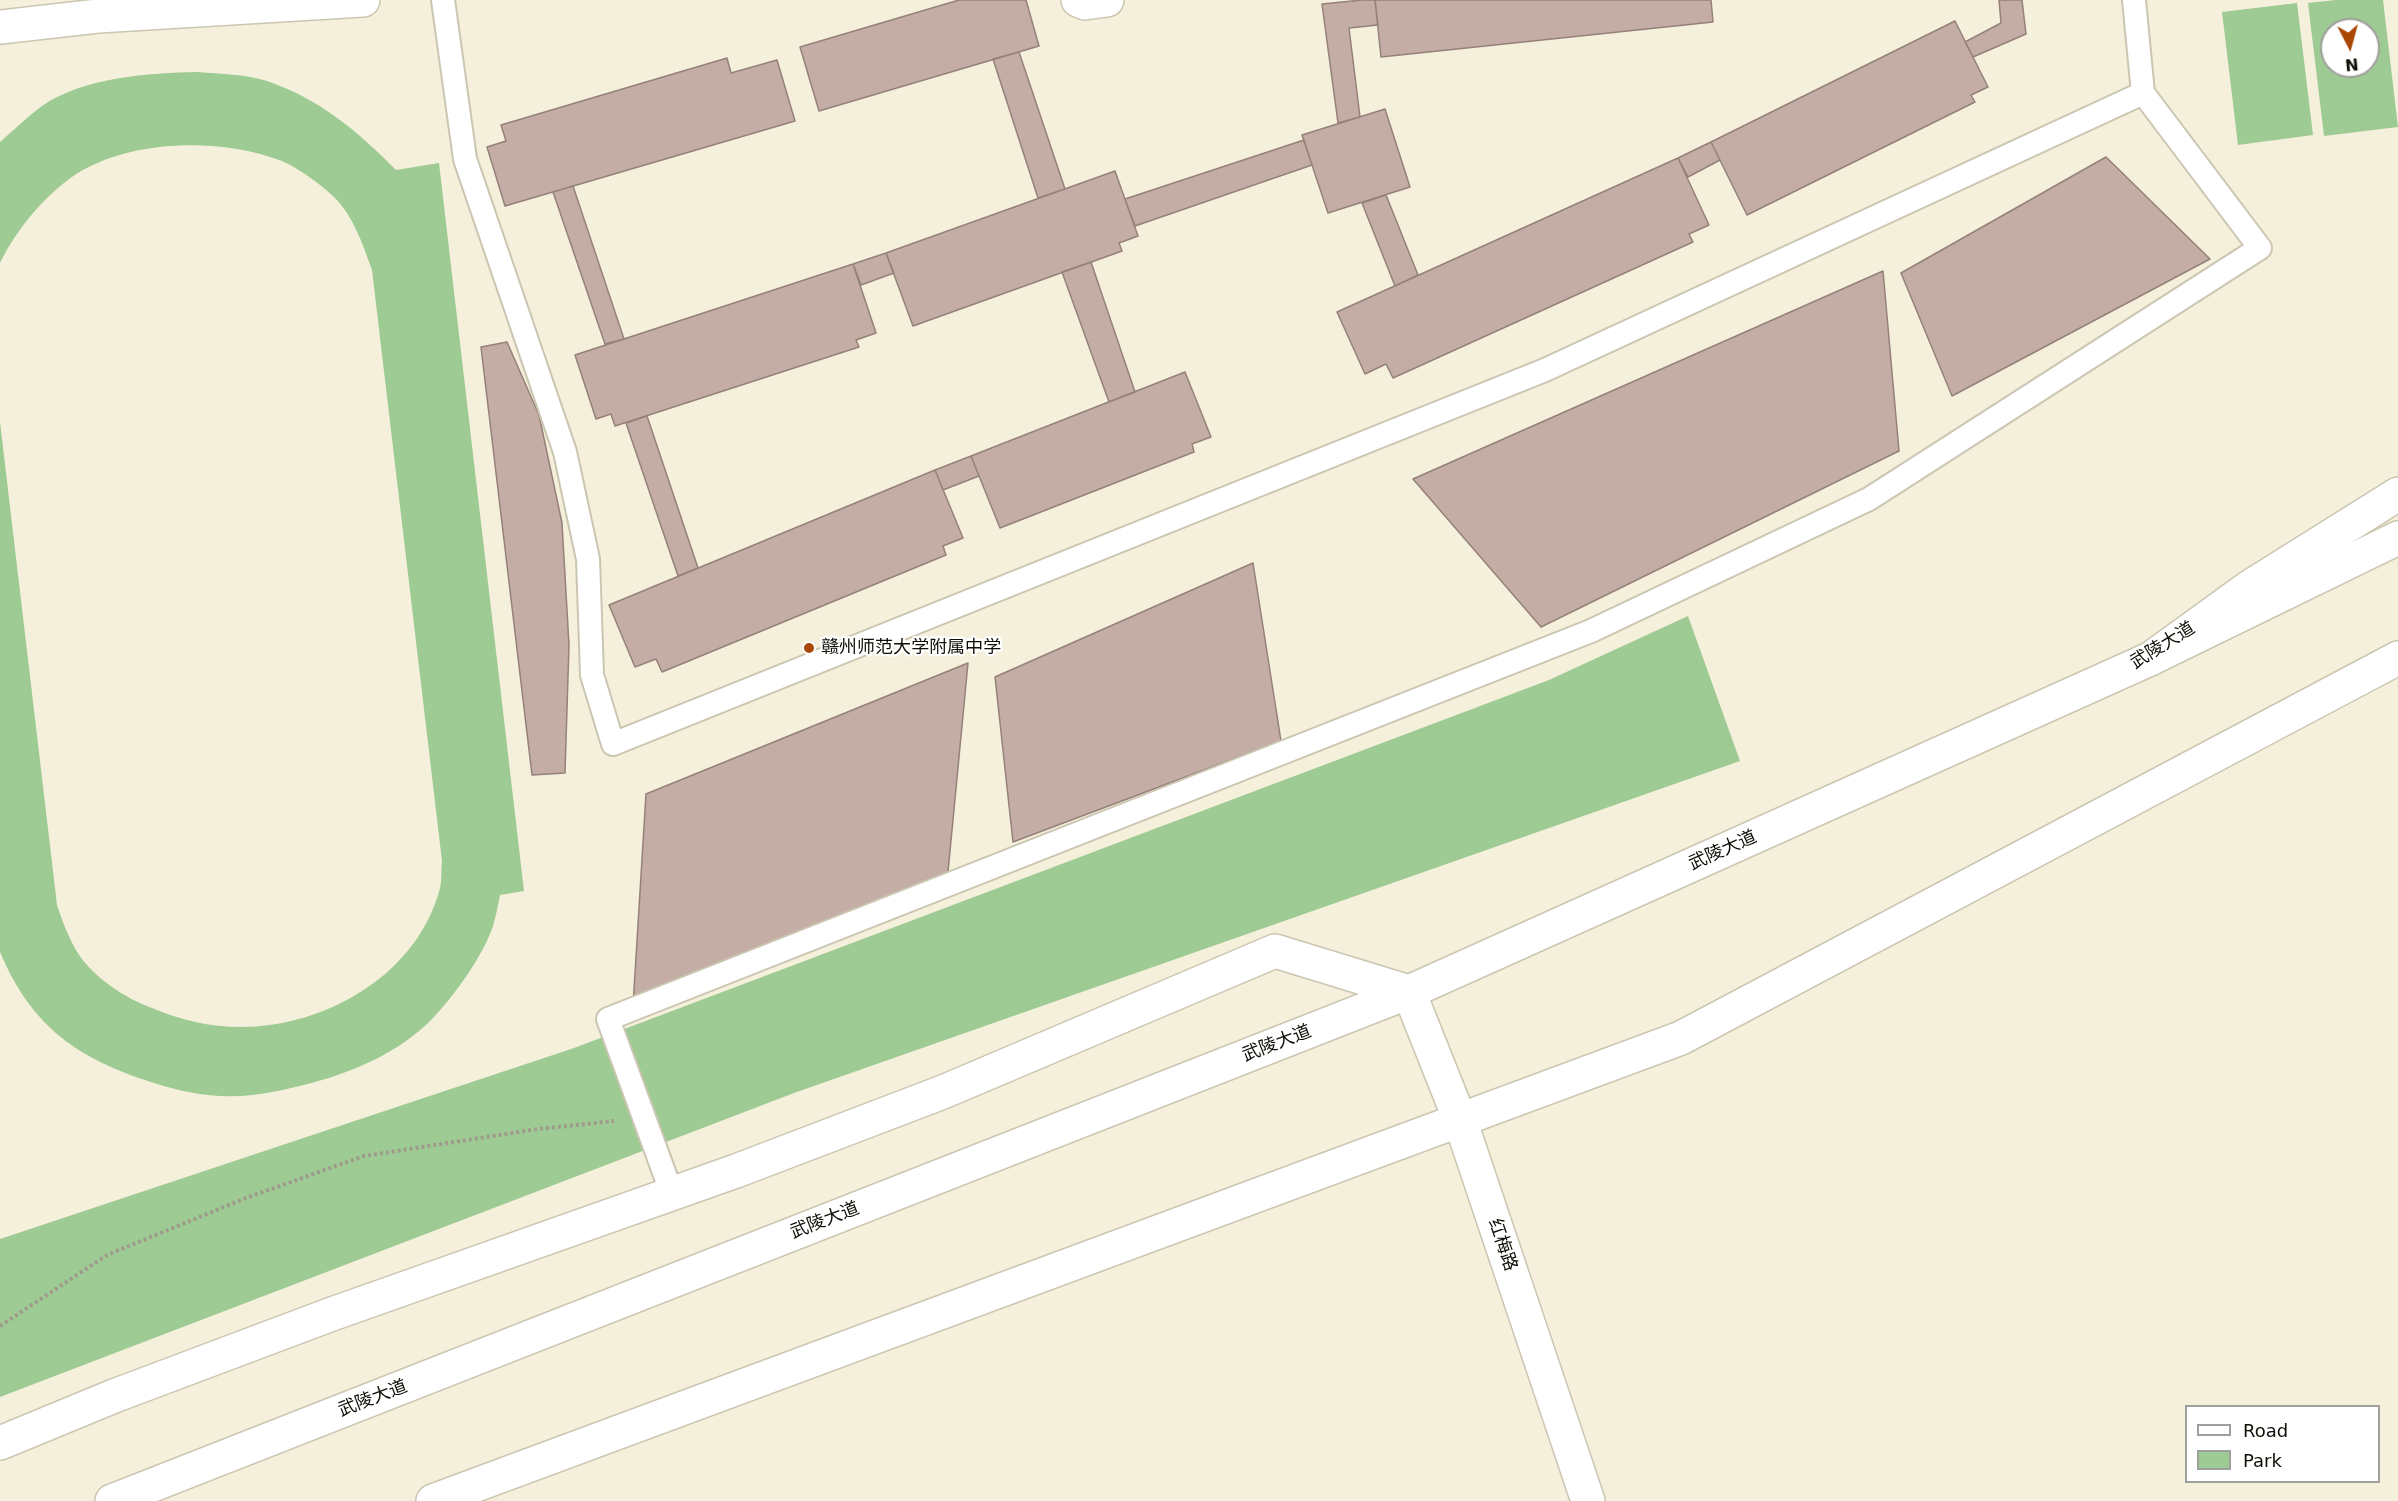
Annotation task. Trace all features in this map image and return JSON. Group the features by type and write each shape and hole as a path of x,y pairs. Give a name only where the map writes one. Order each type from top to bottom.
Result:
{"main road":[{"path":"0,27 98,16 363,0"},
{"path":"1078,0 1085,3 1107,0"},
{"name":"武陵大道","path":"112,1501 1409,992 2150,659 2248,588 2398,494"},
{"path":"2150,659 2398,538"},
{"path":"433,1501 1681,1038 2398,658"},
{"path":"0,1443 114,1396 332,1314 672,1194 943,1092 1275,951 1409,992"},
{"name":"红梅路","path":"1409,992 1460,1120 1588,1501"}],"lane":[{"path":"443,0 465,159 565,452 588,559 592,675 613,744 1545,370 2143,93"},
{"path":"672,1194 608,1019 1591,631 1869,499 2260,248 2143,93 2134,0"}],"path":[{"path":"0,1326 107,1255 246,1198 364,1156 538,1129 644,1118"}],"green space":[{"path":"2336,0 2383,0 2398,127 2324,136 2308,3"},
{"path":"2297,3 2313,135 2238,145 2222,12"},
{"path":"198,72 259,79 286,88 337,118 367,142 396,170 439,163 524,891 500,895 488,938 466,976 439,1012 405,1042 377,1059 330,1077 268,1093 244,1096 191,1093 154,1083 119,1071 75,1048 57,1034 25,999 0,952 0,422 57,905 72,943 86,964 102,980 122,993 142,1004 173,1016 218,1026 273,1025 336,1006 364,990 390,970 412,946 429,919 440,888 442,861 372,270 347,213 322,187 303,172 282,161 234,148 180,145 154,148 103,160 69,179 34,211 0,263 0,142 42,106 77,89 117,78"},
{"path":"1688,616 1740,761 794,1093 0,1397 0,1239 574,1048 1549,680"}],"building":[{"path":"959,0 1026,0 1039,46 819,111 800,47"},
{"path":"1375,0 1378,25 1349,28 1360,117 1338,123 1322,4"},
{"path":"1375,0 1711,0 1713,22 1381,57"},
{"path":"1999,0 2022,0 2026,34 1973,57 1965,42 2001,23"},
{"path":"1955,21 1988,87 1971,95 1975,102 1747,215 1711,142"},
{"path":"1019,52 1065,189 1038,198 993,59"},
{"path":"727,58 731,73 777,60 795,121 505,206 487,147 506,141 501,125"},
{"path":"1385,109 1410,187 1328,213 1302,135"},
{"path":"1304,140 1312,165 1135,226 1125,199"},
{"path":"1711,142 1720,160 1688,177 1678,158"},
{"path":"2106,157 2210,259 1952,396 1901,273"},
{"path":"1678,158 1709,225 1689,234 1693,242 1393,378 1386,364 1365,374 1337,312"},
{"path":"1115,171 1138,236 1119,243 1122,251 913,326 886,253"},
{"path":"573,186 624,339 605,344 553,192"},
{"path":"1386,195 1418,275 1395,286 1362,203"},
{"path":"886,253 894,273 861,285 853,264"},
{"path":"1091,262 1135,392 1109,402 1062,272"},
{"path":"853,264 876,333 856,340 859,347 615,426 611,414 596,419 575,355"},
{"path":"1883,271 1899,451 1541,627 1413,479"},
{"path":"507,342 539,415 562,523 569,645 565,773 532,775 481,347"},
{"path":"1185,372 1211,437 1192,444 1194,452 1000,528 971,456"},
{"path":"647,416 698,568 678,576 626,423"},
{"path":"971,456 979,476 943,490 935,470"},
{"path":"935,470 963,538 943,546 946,555 662,672 656,659 635,667 609,605"},
{"path":"1253,563 1281,741 1013,842 995,677"},
{"path":"968,663 948,872 633,1006 646,794"}],"place":[{"name":"赣州师范大学附属中学","path":"809,648"}]}
